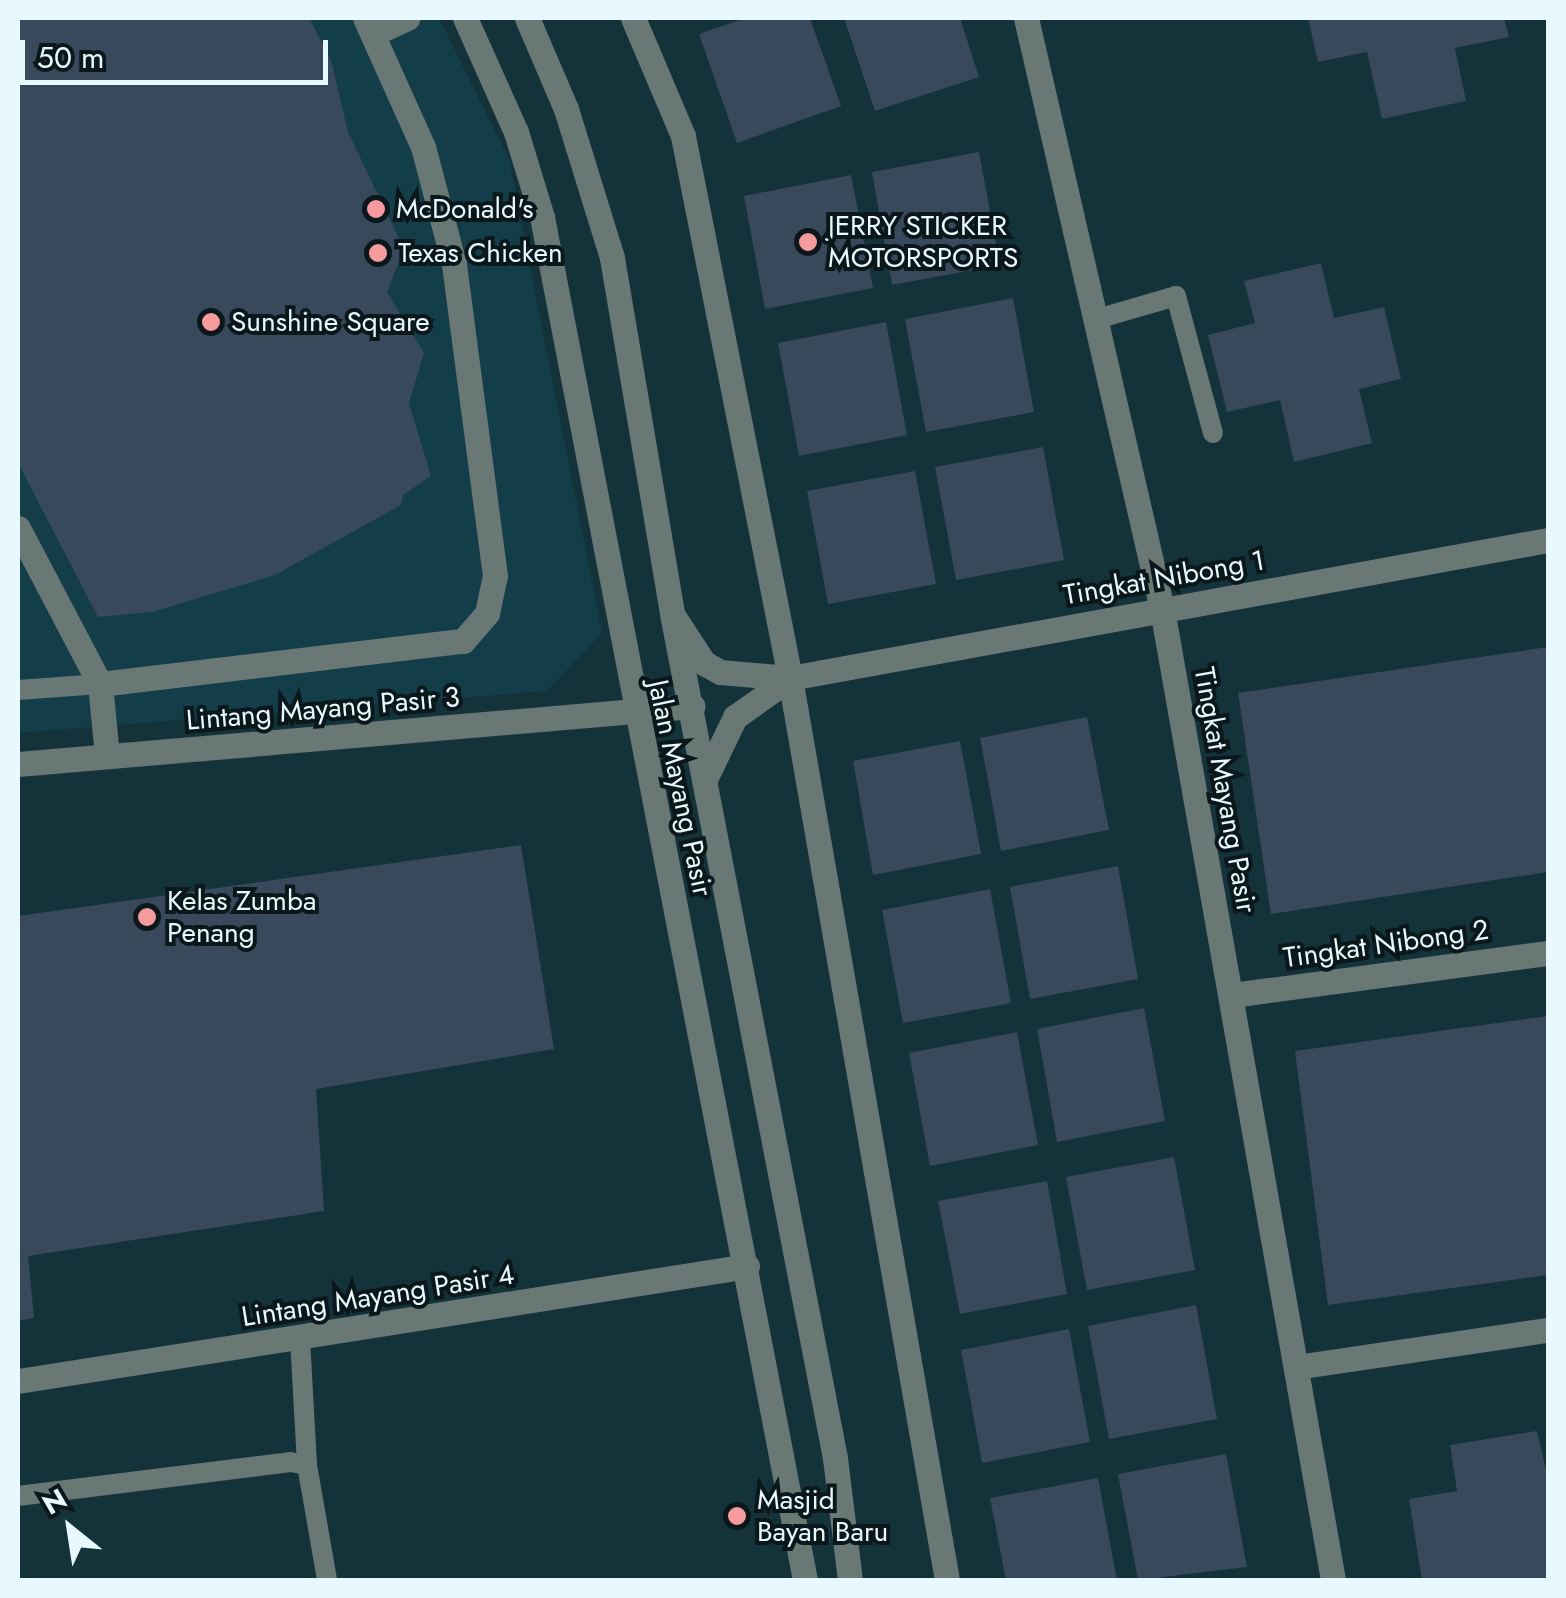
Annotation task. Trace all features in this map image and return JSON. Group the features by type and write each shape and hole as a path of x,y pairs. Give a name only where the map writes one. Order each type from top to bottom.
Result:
{"street":[{"path":"100,684 463,640 487,613 495,576 454,264 423,147 369,26 406,18"},
{"name":"Jalan Mayang Pasir","path":"465,18 516,132 542,217 633,714 747,1266 805,1580"},
{"name":"Jalan Mayang Pasir","path":"527,18 566,110 612,258 672,614 835,1458 850,1580"},
{"path":"633,18 683,136 790,678 947,1580"},
{"name":"Tingkat Mayang Pasir","path":"1026,18 1162,608 1333,1580"},
{"path":"18,528 100,684 107,756"},
{"name":"Tingkat Nibong 1","path":"790,678 1548,540"},
{"path":"672,614 704,663 720,672 790,678"},
{"path":"706,777 735,718 790,678"},
{"name":"Lintang Mayang Pasir 3","path":"18,764 692,706"},
{"name":"Tingkat Nibong 2","path":"1232,995 1548,953"},
{"name":"Lintang Mayang Pasir 4","path":"18,1381 747,1266"},
{"path":"1296,1367 1548,1330"}],"lane":[{"path":"1097,319 1176,296 1213,432"},
{"path":"18,690 100,684"},
{"path":"300,1339 307,1465 327,1580"},
{"path":"18,1496 290,1462 307,1465"}],"shaded area":[{"path":"18,18 439,18 509,159 602,633 547,691 18,733"}],"building":[{"name":"Sunshine Square","path":"18,18 309,18 331,60 348,132 404,249 387,292 424,353 409,403 431,476 403,495 401,505 275,575 152,612 98,617 18,463"},
{"path":"746,18 810,18 841,106 737,143 699,34"},
{"path":"844,18 960,18 979,77 875,111"},
{"path":"1308,18 1504,18 1509,37 1455,48 1466,101 1382,119 1367,52 1318,62"},
{"path":"979,152 1000,265 892,285 872,172"},
{"name":"JERRY STICKER MOTORSPORTS","path":"851,175 873,288 765,309 744,196"},
{"path":"1321,263 1334,318 1384,307 1401,379 1359,389 1372,443 1294,462 1280,400 1227,412 1208,335 1255,323 1244,281"},
{"path":"1013,298 1034,412 926,432 905,319"},
{"path":"886,322 907,435 799,456 778,343"},
{"path":"1043,447 1064,560 956,580 935,467"},
{"path":"915,471 936,584 828,604 807,491"},
{"path":"1548,647 1548,872 1271,914 1238,693"},
{"path":"1087,717 1109,830 1001,851 980,738"},
{"path":"960,741 981,854 873,875 853,761"},
{"path":"521,845 554,1049 316,1089 324,1211 28,1256 34,1318 18,1321 18,916"},
{"path":"1118,866 1138,979 1030,999 1010,887"},
{"path":"990,889 1011,1003 903,1023 882,910"},
{"path":"1144,1008 1165,1121 1057,1142 1037,1029"},
{"path":"1548,1016 1548,1275 1328,1305 1295,1051"},
{"path":"1017,1032 1038,1145 930,1166 909,1053"},
{"path":"1174,1157 1195,1270 1087,1290 1066,1177"},
{"path":"1047,1181 1067,1294 960,1314 938,1201"},
{"path":"1196,1305 1217,1419 1109,1439 1088,1326"},
{"path":"1069,1329 1090,1442 982,1463 961,1350"},
{"path":"1537,1431 1548,1479 1548,1580 1422,1580 1409,1499 1457,1491 1450,1445"},
{"path":"1226,1454 1247,1567 1138,1580 1118,1474"},
{"path":"1098,1478 1117,1580 1006,1580 990,1498"}],"place":[{"name":"McDonald's","path":"376,209"},
{"name":"JERRY STICKER MOTORSPORTS","path":"808,242"},
{"name":"Texas Chicken","path":"378,253"},
{"name":"Sunshine Square","path":"211,322"},
{"name":"Kelas Zumba Penang","path":"147,917"},
{"name":"Masjid Bayan Baru","path":"737,1516"}]}
